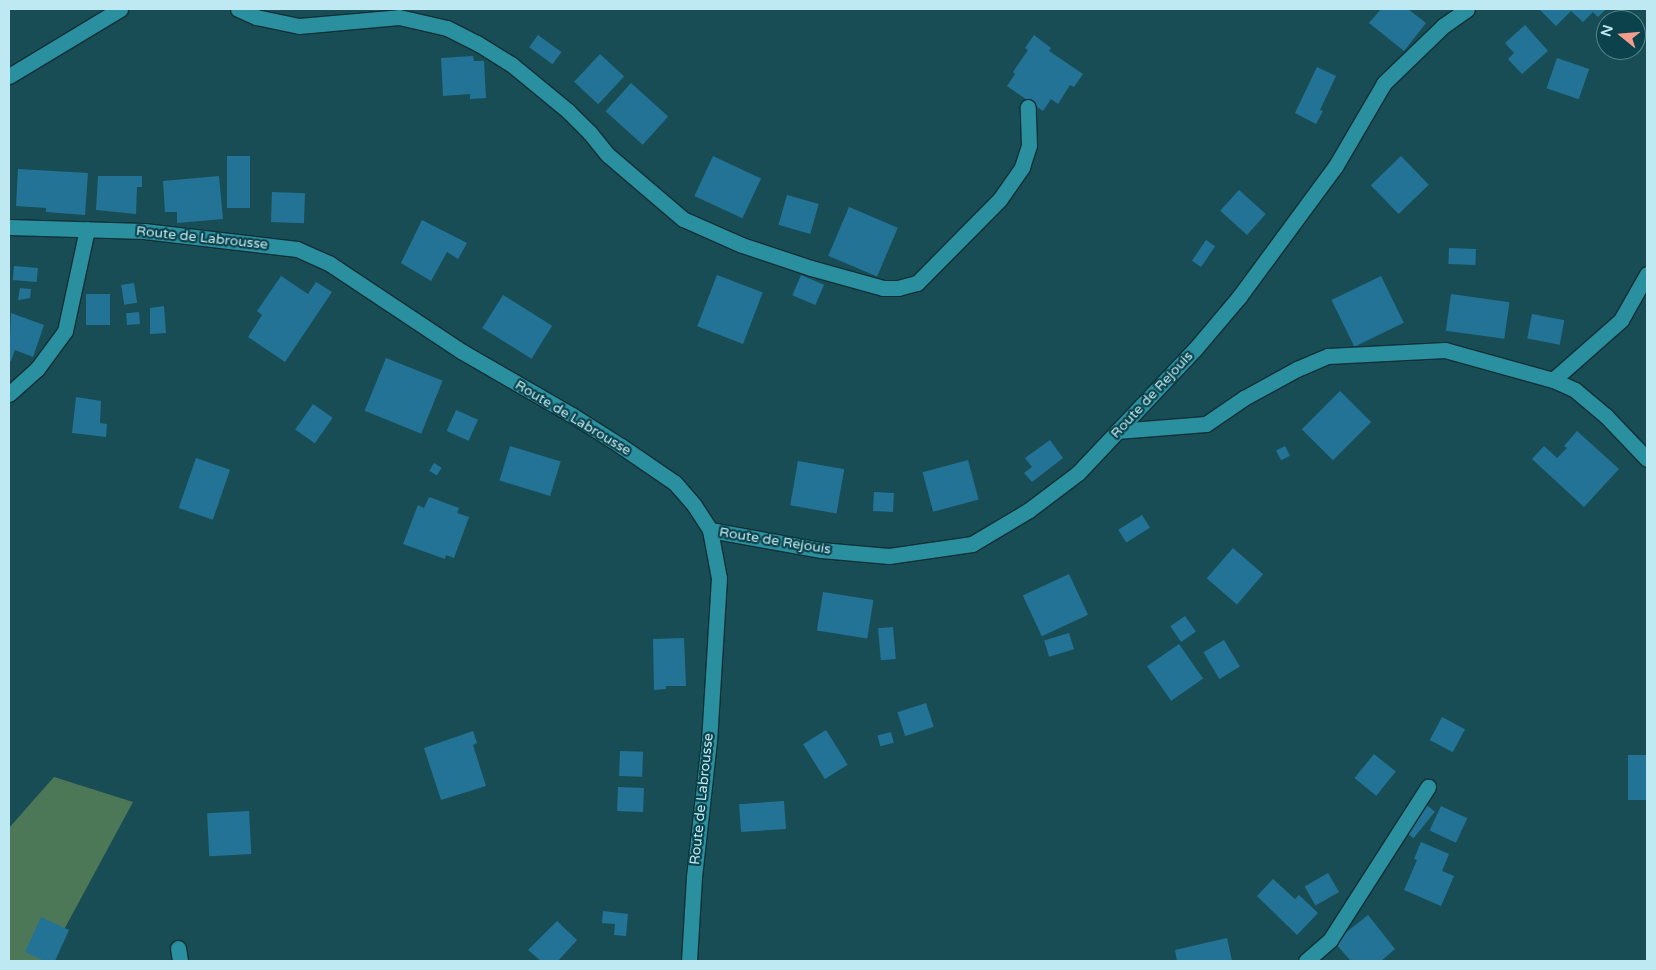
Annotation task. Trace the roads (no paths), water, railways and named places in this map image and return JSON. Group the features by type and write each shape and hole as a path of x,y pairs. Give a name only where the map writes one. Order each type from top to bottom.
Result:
{"street":[{"path":"9,76 120,9"},
{"path":"238,9 256,17 298,26 399,17 447,28 478,42 511,64 590,132 608,155 683,219 742,246 883,288 898,288 917,283 1000,199 1022,168 1029,145 1028,107"},
{"name":"Route de Rejouis","path":"710,530 821,550 889,556 972,544 1029,510 1078,473 1195,350 1239,297 1335,167 1384,83 1443,26 1467,9"},
{"name":"Route de Labrousse","path":"9,226 144,231 296,249 330,264 461,351 621,446 675,483 694,505 710,530 719,578 710,741 694,877 689,961"},
{"path":"9,394 37,369 65,331 87,229"},
{"path":"1553,380 1621,320 1647,274"},
{"path":"1117,431 1206,424 1244,398 1297,369 1328,356 1445,350 1553,380 1575,390 1606,416 1647,459"},
{"path":"1306,961 1330,940 1428,787"}]}
